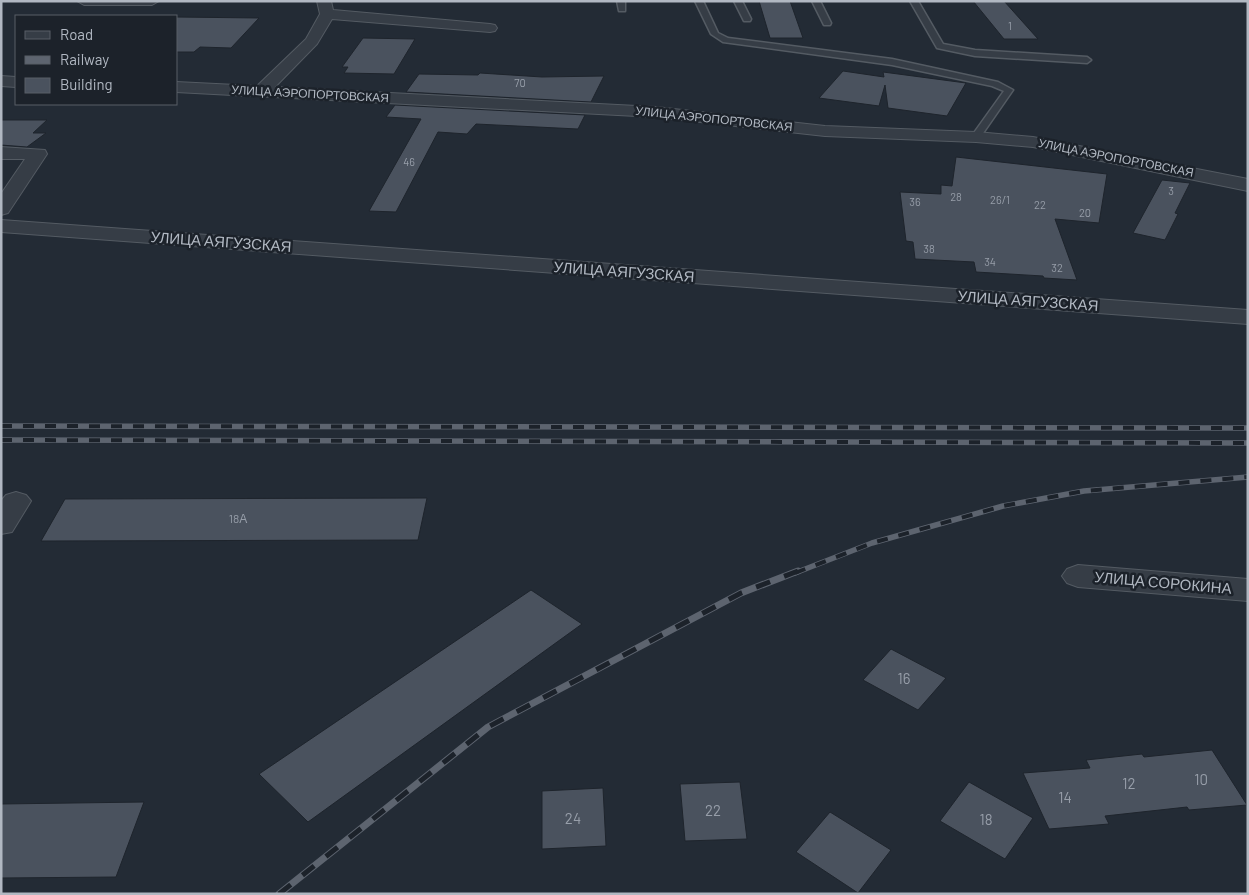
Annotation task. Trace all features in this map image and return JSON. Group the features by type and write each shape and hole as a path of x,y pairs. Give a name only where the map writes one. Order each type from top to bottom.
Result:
{"street":[{"path":"84,1 152,1"},
{"path":"263,90 312,41 326,8 490,28"},
{"path":"1,81 15,82"},
{"name":"УЛИЦА АЭРОПОРТОВСКАЯ","path":"178,87 263,90 656,112 825,131 976,137 1033,142 1248,185"},
{"path":"1,152 38,154 1,209"},
{"name":"УЛИЦА АЯГУЗСКАЯ","path":"1,226 1248,316"},
{"name":"УЛИЦА СОРОКИНА","path":"1078,576 1248,590"}],"lane":[{"path":"699,1 715,34 726,40 892,62 995,84 1009,90 976,137"},
{"path":"738,1 747,19"},
{"path":"816,1 827,23"},
{"path":"914,1 940,46 975,53 1087,60"}],"building":[{"path":"759,1 790,1 803,38 770,38"},
{"path":"973,1 1004,1 1038,39 1004,39"},
{"path":"178,17 259,18 231,48 200,47 194,52 178,52"},
{"path":"363,38 415,39 394,74 344,73 348,67 342,67"},
{"path":"843,71 884,77 883,72 966,83 947,116 888,108 885,85 879,106 819,98"},
{"path":"480,73 542,77 604,76 591,102 406,92 419,74 478,75"},
{"path":"395,105 585,115 578,129 476,124 467,134 438,132 396,212 369,211 421,119 386,117"},
{"path":"1,120 47,120 33,133 46,133 27,147 1,145"},
{"path":"956,157 1107,174 1099,223 1055,219 1077,280 976,272 974,262 915,259 913,242 906,241 900,192 941,194 941,185 952,186"},
{"path":"1162,180 1190,183 1175,213 1178,214 1165,240 1133,233"},
{"path":"427,498 418,540 41,541 65,499"},
{"path":"531,590 582,624 308,822 259,774"},
{"path":"891,649 946,678 918,710 863,680"},
{"path":"1212,750 1247,805 1189,810 1187,807 1105,816 1109,824 1049,829 1023,773 1090,768 1086,760 1142,754 1144,757"},
{"path":"740,782 747,839 685,841 680,784"},
{"path":"969,782 1033,818 1005,859 940,821"},
{"path":"603,788 606,846 542,849 542,791"},
{"path":"144,802 116,877 1,878 1,804"},
{"path":"830,812 891,850 858,893 796,852"}],"railway":[{"path":"1,426 1248,428"},
{"path":"1,440 1248,443"},
{"path":"795,573 872,543 1003,506 1084,491 1248,477"},
{"path":"279,894 488,727 741,593 798,571"}]}
